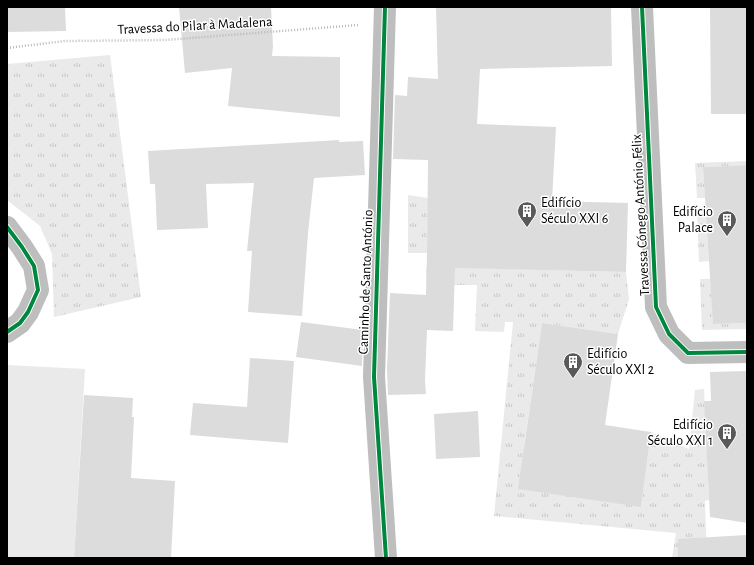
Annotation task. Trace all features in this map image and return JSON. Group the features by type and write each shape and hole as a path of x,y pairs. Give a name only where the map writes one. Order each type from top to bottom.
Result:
{"street":[{"name":"Travessa Cónego António Félix","path":"642,7 656,307 670,334 688,353 747,352"},
{"name":"Caminho de Santo António","path":"385,16 374,377 386,558"},
{"path":"7,227 34,266 38,290 28,312 20,323 7,332"}],"green space":[{"path":"110,55 141,297 54,317 52,254 40,226 7,200 7,64"},
{"path":"747,161 747,165 703,167 705,198 697,198 695,163"},
{"path":"408,195 428,198 427,253 408,253"},
{"path":"706,212 709,261 699,262 697,213"},
{"path":"426,267 626,272 629,299 618,334 542,323 524,446 641,507 651,432 689,449 695,390 704,389 709,500 705,501 707,558 672,558 676,533 494,516 513,322 505,322 504,332 475,331 477,285 427,285"},
{"path":"700,279 711,279 713,324 747,323 747,329 702,330"},
{"path":"7,365 85,369 74,558 7,558"}],"building":[{"path":"7,7 65,7 66,31 7,32"},
{"path":"179,7 271,7 273,46 272,56 340,57 340,117 228,106 232,68 185,73"},
{"path":"436,7 611,7 612,66 480,69 477,124 556,127 552,201 628,203 626,272 455,268 453,331 427,330 425,380 426,394 388,395 387,369 390,293 426,295 427,253 428,160 393,159 395,95 407,96 408,77 438,79"},
{"path":"710,7 747,7 747,114 711,114"},
{"path":"339,140 339,142 363,141 365,175 314,178 308,233 302,316 248,312 252,251 247,251 254,183 206,184 208,228 157,230 155,184 150,184 148,151"},
{"name":"Edifício Palace","path":"747,165 747,323 713,324 703,167"},
{"path":"301,322 363,330 362,366 296,357"},
{"name":"Edifício Século XXI 2","path":"542,323 618,334 605,425 651,432 641,507 518,489"},
{"path":"250,358 294,361 288,443 190,435 193,403 247,407"},
{"name":"Edifício Século XXI 1","path":"747,371 747,523 710,517 704,401 711,401 710,372"},
{"path":"84,395 133,398 132,417 134,417 131,478 175,481 171,558 74,558"},
{"path":"478,411 480,457 436,459 434,414"},
{"path":"747,535 747,558 678,558 678,539"}],"cycle path":[{"path":"385,7 374,377 386,558"},
{"path":"642,7 656,307 669,334 688,353 747,352"},
{"path":"7,227 34,266 38,290 28,312 20,323 7,332"}],"place":[{"name":"Edifício Século XXI 6","path":"527,228"},
{"name":"Edifício Palace","path":"727,237"},
{"name":"Edifício Século XXI 2","path":"573,379"},
{"name":"Edifício Século XXI 1","path":"727,450"}]}
